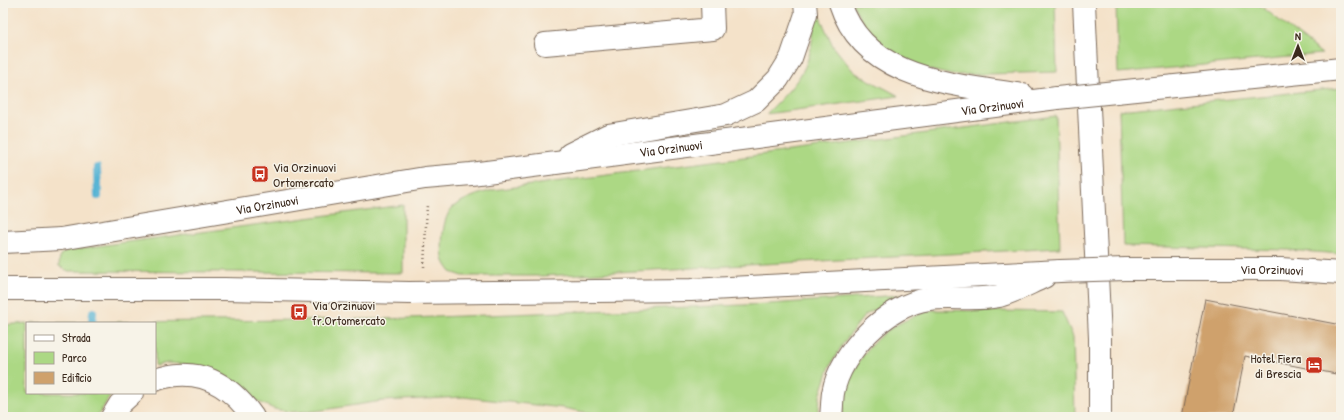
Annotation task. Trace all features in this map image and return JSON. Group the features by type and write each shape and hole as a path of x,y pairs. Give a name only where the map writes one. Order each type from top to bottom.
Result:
{"main road":[{"path":"545,44 713,29 712,3"},
{"path":"551,162 608,135 726,115 756,101 778,79 791,58 806,14 805,3"},
{"path":"840,3 844,16 862,42 880,57 908,72 937,81 1052,98"},
{"path":"1084,3 1100,338 1100,417"},
{"name":"Via Orzinuovi","path":"3,242 61,239 425,178 471,174 551,162 1052,98 1341,69"},
{"name":"Via Orzinuovi","path":"3,289 224,289 423,293 691,290 1060,271 1281,269 1341,273"},
{"path":"831,417 833,392 842,369 858,344 875,325 900,308 928,299 999,296 1060,271"},
{"path":"156,380 178,375 201,376 222,385 240,398 253,417"},
{"path":"112,417 120,404 131,394"}],"path":[{"path":"423,293 427,199 425,178"}],"green space":[{"path":"852,3 1055,3 1057,72 952,75 912,66 876,42 864,26"},
{"path":"1116,3 1257,3 1322,54 1118,73"},
{"path":"815,6 833,46 854,72 899,96 766,114 791,88 805,66 812,42"},
{"path":"1341,88 1341,254 1288,250 1123,246 1119,110"},
{"path":"1056,116 1060,248 542,276 463,276 451,272 445,264 443,258 443,231 449,212 453,207 462,201 493,190"},
{"path":"403,205 403,273 68,271 59,266 60,255 68,250"},
{"path":"900,295 864,316 844,342 830,366 820,396 818,417 609,417 563,408 464,397 382,401 316,411 292,412 274,409 257,401 237,387 194,365 167,363 156,366 156,322 119,322 384,319 769,304"},
{"path":"929,310 1062,312 1073,337 1075,417 843,417 843,405 849,381 869,347 887,331 908,319"},
{"path":"26,323 26,394 111,394 97,417 3,417 3,325"}],"building":[{"name":"Hotel Fiera di Brescia","path":"1205,299 1341,325 1341,375 1245,356 1233,417 1182,417"}],"waterway":[{"path":"97,168 98,196"},
{"path":"92,322 93,312"}],"place":[{"name":"Via Orzinuovi Ortomercato","path":"260,174"},
{"name":"Via Orzinuovi fr.Ortomercato","path":"299,312"},
{"name":"Hotel Fiera di Brescia","path":"1314,365"}]}
